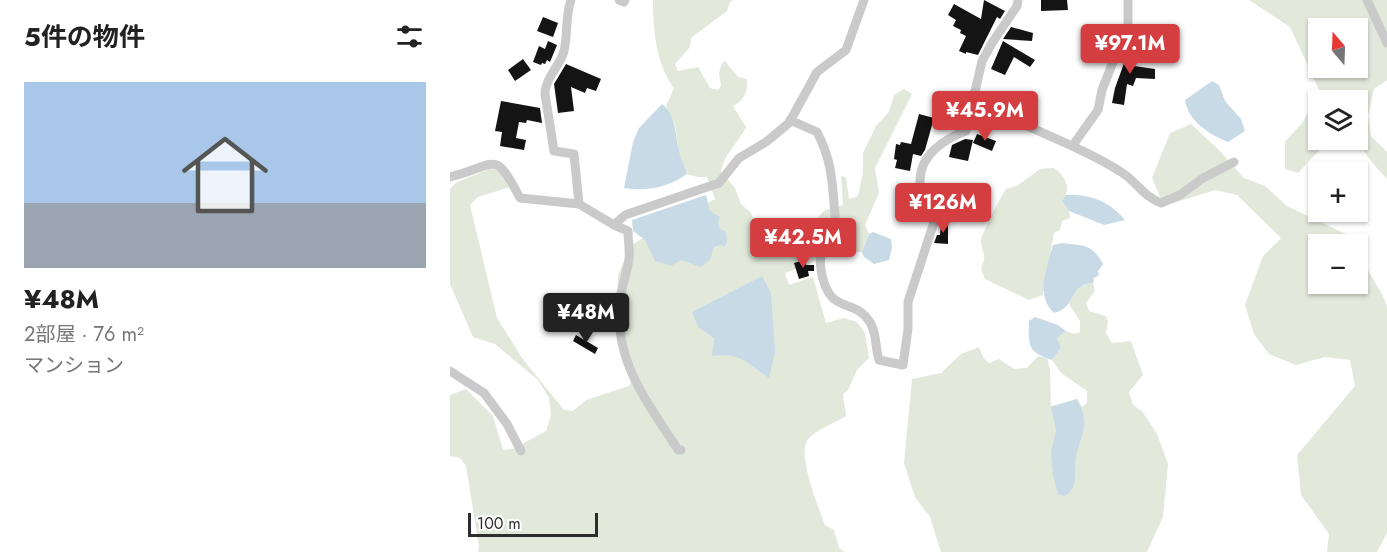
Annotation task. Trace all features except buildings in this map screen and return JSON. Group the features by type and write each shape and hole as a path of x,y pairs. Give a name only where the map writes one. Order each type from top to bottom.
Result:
{"street":[{"path":"571,0 567,13 564,52 545,87 545,94 554,151 574,154 579,204"},
{"path":"619,0 624,2 625,0"},
{"path":"614,225 625,215 719,183 739,158 766,142 790,120 817,72 846,50 864,0"},
{"path":"790,120 817,132 826,149 832,170 835,221 820,258 820,267 828,292 834,299 853,306 871,324 879,360 903,365 908,329 908,302 936,216 920,183 922,171 926,161 939,144 966,131 982,61 1017,6 1018,0"},
{"path":"1073,146 1098,110 1102,90 1128,24 1128,0"},
{"path":"1367,0 1387,43"},
{"path":"974,93 992,108 1073,146 1123,173 1149,199 1161,203 1180,195 1203,178 1234,162"},
{"path":"450,177 488,164 497,164 506,170 520,198 579,204 628,231 629,258 620,300 620,331 626,363 637,385 678,450 681,450"},
{"path":"450,371 484,393 507,424 521,451"}],"shaded area":[{"path":"653,0 733,0 727,11 691,38 690,47 675,64 678,71 698,67 710,88 718,90 721,86 719,73 725,61 738,77 747,79 744,95 733,106 746,127 728,154 721,172 735,188 741,204 751,213 756,226 753,240 765,243 771,238 810,226 825,210 843,205 841,176 846,177 849,199 858,196 863,172 863,153 876,126 889,112 894,95 904,89 912,94 875,168 879,193 865,225 869,234 862,252 819,253 816,261 785,273 789,285 813,277 826,323 844,318 857,322 865,333 869,358 857,370 848,390 843,394 846,416 812,435 805,445 806,467 825,525 834,530 839,548 845,552 478,552 479,546 466,466 460,458 450,456 450,395 466,389 493,416 503,450 513,449 546,431 551,415 549,398 538,380 495,344 473,337 450,284 450,189 455,183 489,169 500,172 510,187 478,197 470,205 497,318 522,358 564,410 573,411 586,400 629,386 632,380 623,364 616,324 618,275 631,245 715,199 707,177 687,174 679,153 675,125 666,106 674,88 659,58"},
{"path":"1249,0 1387,0 1387,80 1374,89 1368,115 1368,90 1319,90 1314,78 1368,78 1368,18 1308,18 1308,66 1290,27"},
{"path":"1308,113 1308,150 1320,150 1298,173 1285,169 1285,142"},
{"path":"1368,115 1371,136 1387,152 1387,179 1365,151 1368,150"},
{"path":"1191,124 1244,178 1265,186 1287,206 1308,216 1308,222 1321,222 1346,234 1308,234 1308,294 1368,294 1368,270 1383,296 1387,307 1387,533 1377,552 1327,552 1329,534 1301,495 1297,455 1355,386 1350,360 1325,357 1296,365 1269,354 1254,334 1245,305 1263,256 1281,238 1237,195 1215,190 1164,206 1152,178 1170,133"},
{"path":"1054,168 1062,175 1066,183 1067,192 1062,201 1069,211 1070,218 1062,221 1060,230 1054,233 1043,295 1029,300 985,279 981,269 984,256 981,241 1006,189 1017,186 1040,169"},
{"path":"1093,283 1095,291 1086,303 1089,311 1106,316 1108,322 1106,333 1112,343 1131,341 1143,375 1129,392 1133,405 1142,411 1157,434 1168,464 1163,517 1147,552 941,552 930,517 915,497 904,463 912,379 941,373 961,354 979,347 983,357 989,363 999,359 1014,369 1027,368 1038,356 1047,358 1050,369 1051,406 1077,399 1082,407 1087,403 1087,391 1061,373 1052,360 1061,348 1056,338 1066,331 1074,334 1080,332 1080,321 1069,304 1077,289"}],"water":[{"path":"1212,81 1219,85 1225,101 1241,119 1245,131 1228,142 1201,126 1187,108 1185,100"},
{"path":"662,104 670,113 687,174 657,187 624,188 633,142 639,128"},
{"path":"706,195 710,211 720,217 719,228 726,232 727,242 724,247 721,245 714,247 710,260 701,267 681,260 671,266 655,261 645,240 633,231 632,220"},
{"path":"1066,195 1099,200 1113,208 1125,220 1104,225 1069,211 1062,201"},
{"path":"873,232 891,239 889,260 874,264 864,257 862,252 869,234"},
{"path":"1062,243 1082,245 1091,249 1103,264 1093,283 1080,287 1066,306 1054,313 1045,298 1044,281 1053,245"},
{"path":"762,276 771,293 773,321 775,353 769,378 737,357 712,356 714,338 698,327 692,312"},
{"path":"1035,317 1058,325 1066,331 1057,338 1061,348 1052,360 1038,354 1031,347 1029,321"},
{"path":"1077,399 1083,416 1084,429 1076,458 1073,488 1065,496 1058,494 1053,476 1051,452 1056,430 1051,407"}]}
